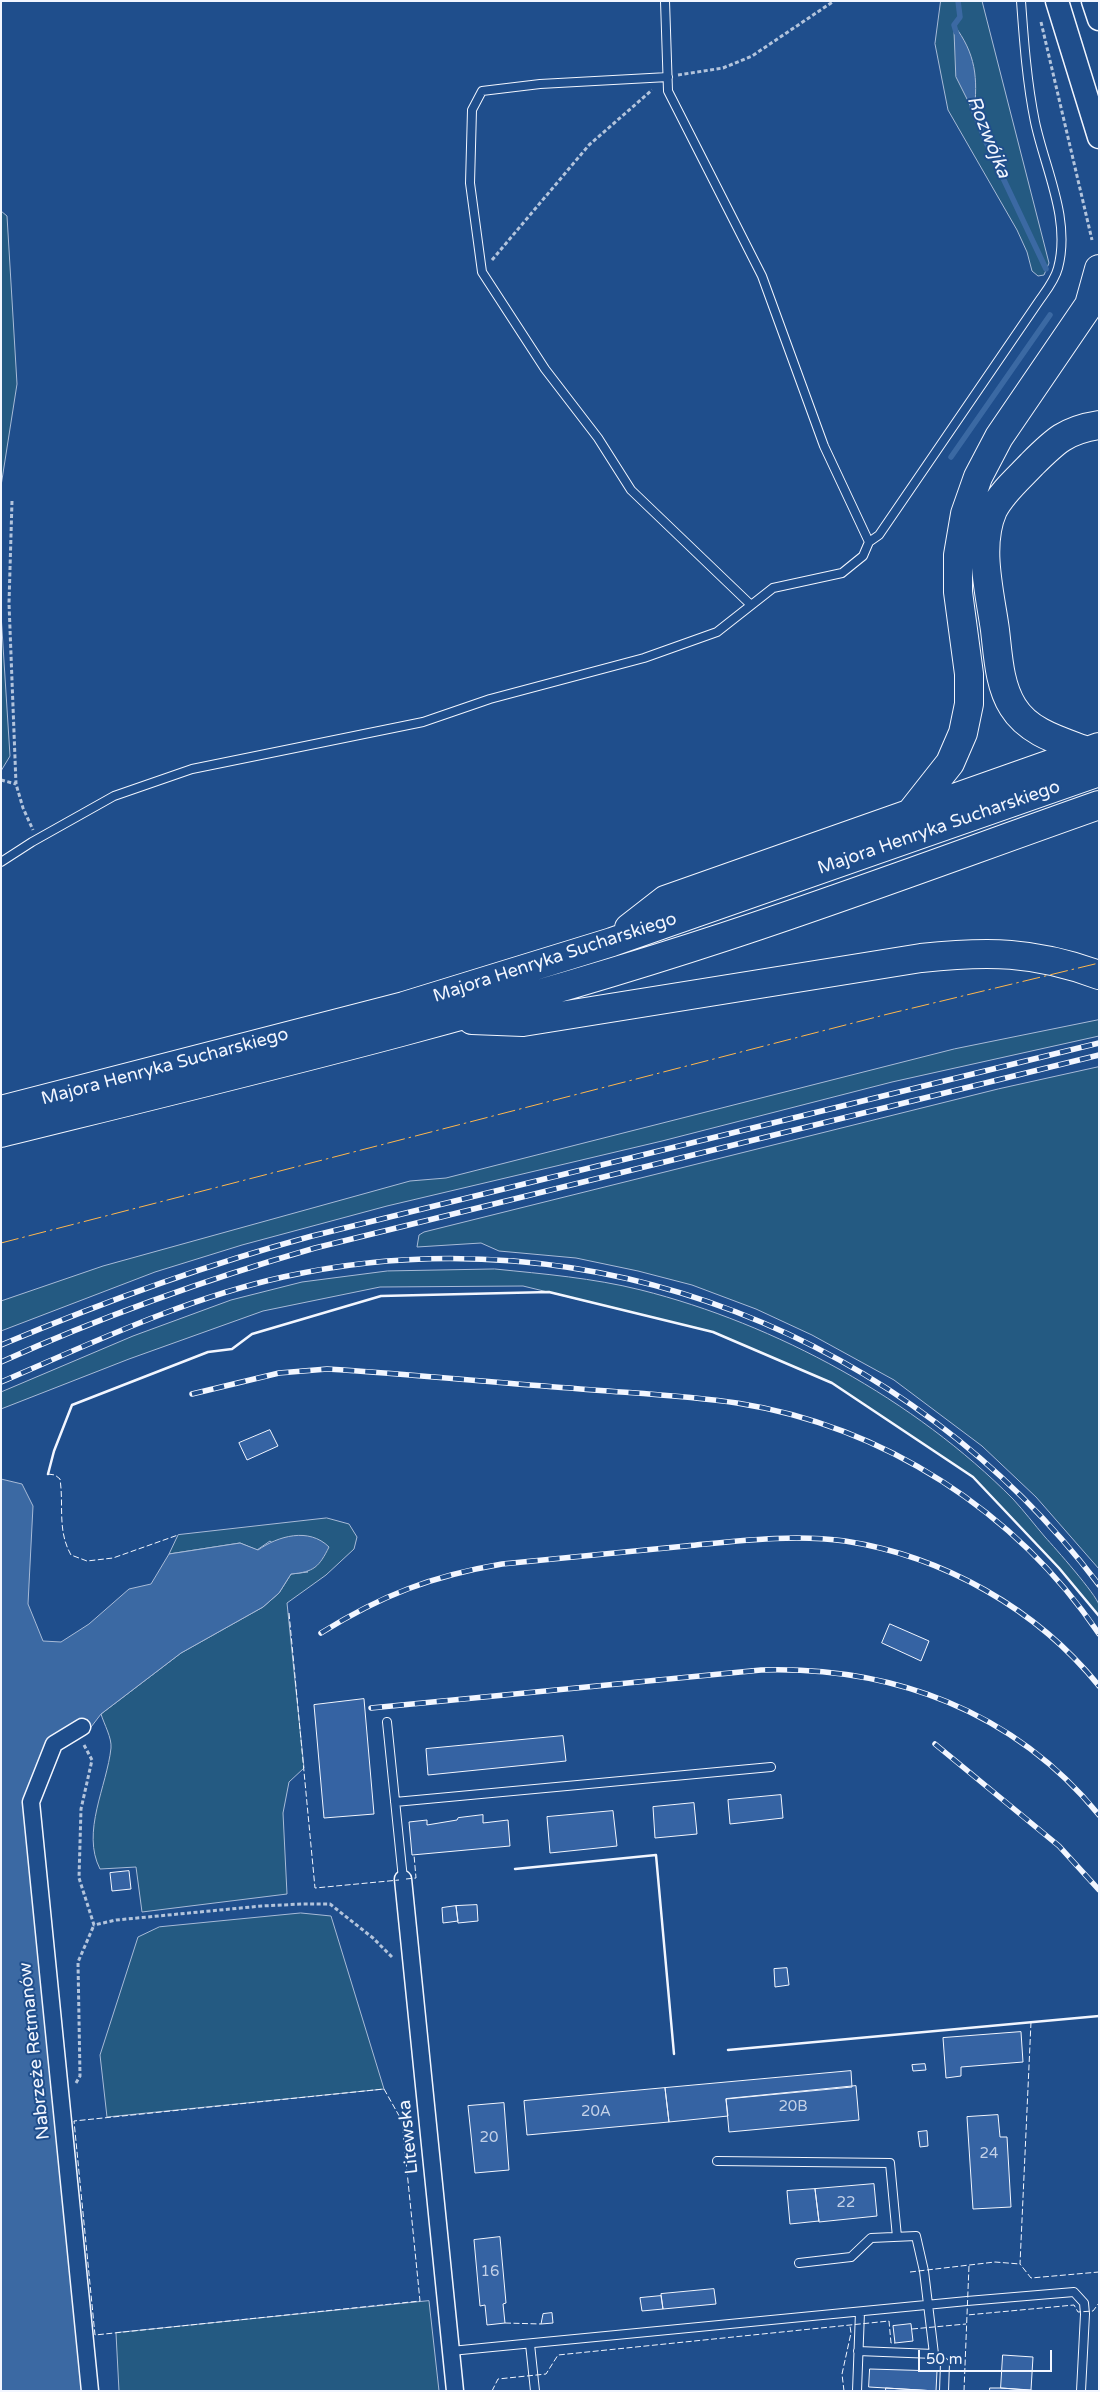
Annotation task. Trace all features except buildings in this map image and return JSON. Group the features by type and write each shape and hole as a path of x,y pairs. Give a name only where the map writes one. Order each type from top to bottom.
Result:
{"highway":[{"path":"909,815 950,763 963,733 969,704 969,674 958,592 958,555 965,514 978,477 999,437 1089,305 1099,269"},
{"path":"1095,756 1039,732 1013,708 1000,673 985,560 987,530 994,510 1008,489 1058,438 1080,428 1099,425"},
{"path":"612,942 665,900 909,815 1095,756"},
{"name":"Majora Henryka Sucharskiego","path":"1,1110 404,1006 612,942 1095,756"},
{"name":"Majora Henryka Sucharskiego","path":"1,1133 448,1019 724,937 1099,805"},
{"path":"448,1019 523,1022 921,958 970,953 1010,954 1041,958 1074,966 1099,975"}],"main road":[{"path":"1093,1 1099,19"},
{"path":"1048,7 1099,137"}],"street":[{"name":"Nabrzeże Retmanów","path":"79,1729 54,1744 31,1802 90,2391"},
{"name":"Litewska","path":"403,1879 454,2391"}],"lane":[{"path":"665,1 668,91 762,276 824,446 869,542"},
{"path":"1,862 37,839 114,796 192,770 423,722 490,699 644,658 717,632 773,588 842,573 864,556 869,542 878,535 1039,301 1058,269 1060,218 1035,123 1028,78 1021,1"},
{"path":"668,77 540,84 482,91 472,110 470,182 482,272 545,369 598,438 631,490 751,605"},
{"path":"387,1722 403,1879"},
{"path":"395,1802 771,1767"},
{"path":"717,2161 890,2163 897,2237"},
{"path":"799,2263 851,2258 872,2238 916,2236 924,2271 934,2354"},
{"path":"451,2351 1074,2292 1084,2303 1085,2314 1081,2391"},
{"path":"857,2391 860,2312"},
{"path":"530,2344 535,2391"},
{"path":"858,2350 934,2354 946,2363 944,2391"}],"path":[{"path":"482,272 589,145 668,77 723,68 752,56 834,1"},
{"path":"1048,7 1042,34 1092,240"},
{"path":"12,501 10,603 16,784 23,808 37,839"},
{"path":"1,780 16,784"},
{"path":"61,2109 80,2076 78,1962 94,1925 79,1878 81,1809 92,1760 79,1729"},
{"path":"94,1925 116,1920 262,1906 330,1904 373,1938 413,1978"}],"shaded area":[{"path":"941,1 982,1 1049,263 1044,275 1038,276 1032,271 1027,252 1017,230 948,110 935,44"},
{"path":"954,25 967,46 974,67 976,89 974,113 956,77"},
{"path":"1,211 7,216 17,384 1,486"},
{"path":"1,614 10,756 1,771"},
{"path":"1099,1020 1099,1036 892,1082 662,1141 387,1206 242,1245 155,1272 1,1331 1,1301 103,1266 410,1181 446,1178 954,1049"},
{"path":"1099,1067 1099,1569 1036,1497 982,1446 894,1380 812,1335 756,1309 692,1285 638,1271 576,1258 499,1251 481,1243 417,1247 419,1235 424,1232 998,1089"},
{"path":"495,1269 605,1282 641,1290 692,1305 742,1323 792,1345 841,1370 888,1398 933,1429 1013,1499 1091,1591 1099,1605 1099,1616 1059,1568 973,1477 832,1383 713,1332 523,1286 380,1287 263,1311 129,1359 1,1409 1,1392 133,1336 231,1300 302,1282 387,1271"},
{"path":"1,1479 22,1484 33,1506 28,1604 43,1641 61,1642 89,1624 129,1589 151,1584 169,1554 240,1543 258,1550 284,1538 303,1535 321,1541 329,1547 319,1564 305,1572 291,1574 279,1593 263,1607 181,1653 101,1714 88,1731 51,1744 28,1801 86,2391 1,2391"},
{"path":"327,1518 349,1524 357,1537 354,1549 326,1575 287,1603 304,1768 289,1782 283,1813 287,1894 142,1912 136,1867 100,1869 95,1855 93,1840 94,1824 111,1748 109,1735 101,1714 181,1653 263,1607 279,1593 291,1574 308,1572 270,1541 257,1550 240,1543 169,1554 178,1535"},
{"path":"301,1913 331,1916 384,2089 107,2117 100,2055 138,1937 159,1927"},
{"path":"429,2301 439,2391 119,2391 116,2333"}],"waterway":[{"name":"Rozwójka","path":"956,32 954,25 960,17 958,1"},
{"name":"Rozwójka","path":"972,107 986,142 1046,269"},
{"path":"951,457 1050,315"}],"railway":[{"path":"1,1345 155,1285 272,1247 1099,1043"},
{"path":"1,1362 78,1329 156,1299 235,1272 315,1248 1099,1055"},
{"path":"1,1382 175,1309 246,1286 283,1277 398,1260 514,1261 627,1278 736,1312 839,1360 935,1422 1023,1497 1099,1585"},
{"path":"192,1394 279,1373 327,1369 696,1398 737,1403 791,1414 843,1432 894,1454 942,1481 986,1513 1028,1549 1066,1590 1099,1634"},
{"path":"321,1633 365,1608 408,1589 453,1574 502,1564 746,1540 785,1538 825,1539 882,1548 917,1559 952,1573 986,1590 1017,1610 1047,1633 1074,1658 1099,1686"},
{"path":"371,1708 761,1670 810,1671 858,1676 904,1687 948,1702 990,1722 1029,1748 1065,1779 1099,1815"},
{"path":"935,1744 1059,1846 1099,1890"}],"fence":[{"path":"48,1474 55,1475 60,1479 62,1527 71,1555 87,1561 113,1558 178,1535"},
{"path":"289,1613 315,1888 399,1880"},
{"path":"406,1879 416,1878 414,1855"},
{"path":"1031,2022 1020,2264 1031,2278 1099,2272"},
{"path":"384,2089 402,2121 420,2301 95,2335 74,2121 384,2089"},
{"path":"910,2272 995,2262 1020,2264"},
{"path":"969,2266 967,2315 1074,2305 1078,2312 1093,2311 1099,2303"},
{"path":"964,2391 967,2315"},
{"path":"492,2391 498,2379 546,2374 558,2355 889,2321 891,2343 895,2343"},
{"path":"505,2323 541,2324"},
{"path":"912,2329 966,2324"},
{"path":"844,2391 842,2374 851,2333 850,2326"}],"wall":[{"path":"48,1474 54,1451 72,1405 208,1352 232,1349 252,1334 381,1296 549,1292 713,1332 832,1383 973,1477 1059,1568 1099,1616"},
{"path":"515,1869 656,1855 674,2054"},
{"path":"728,2050 1099,2016"}],"power":[{"path":"1,1243 888,1014 1099,963"}]}
